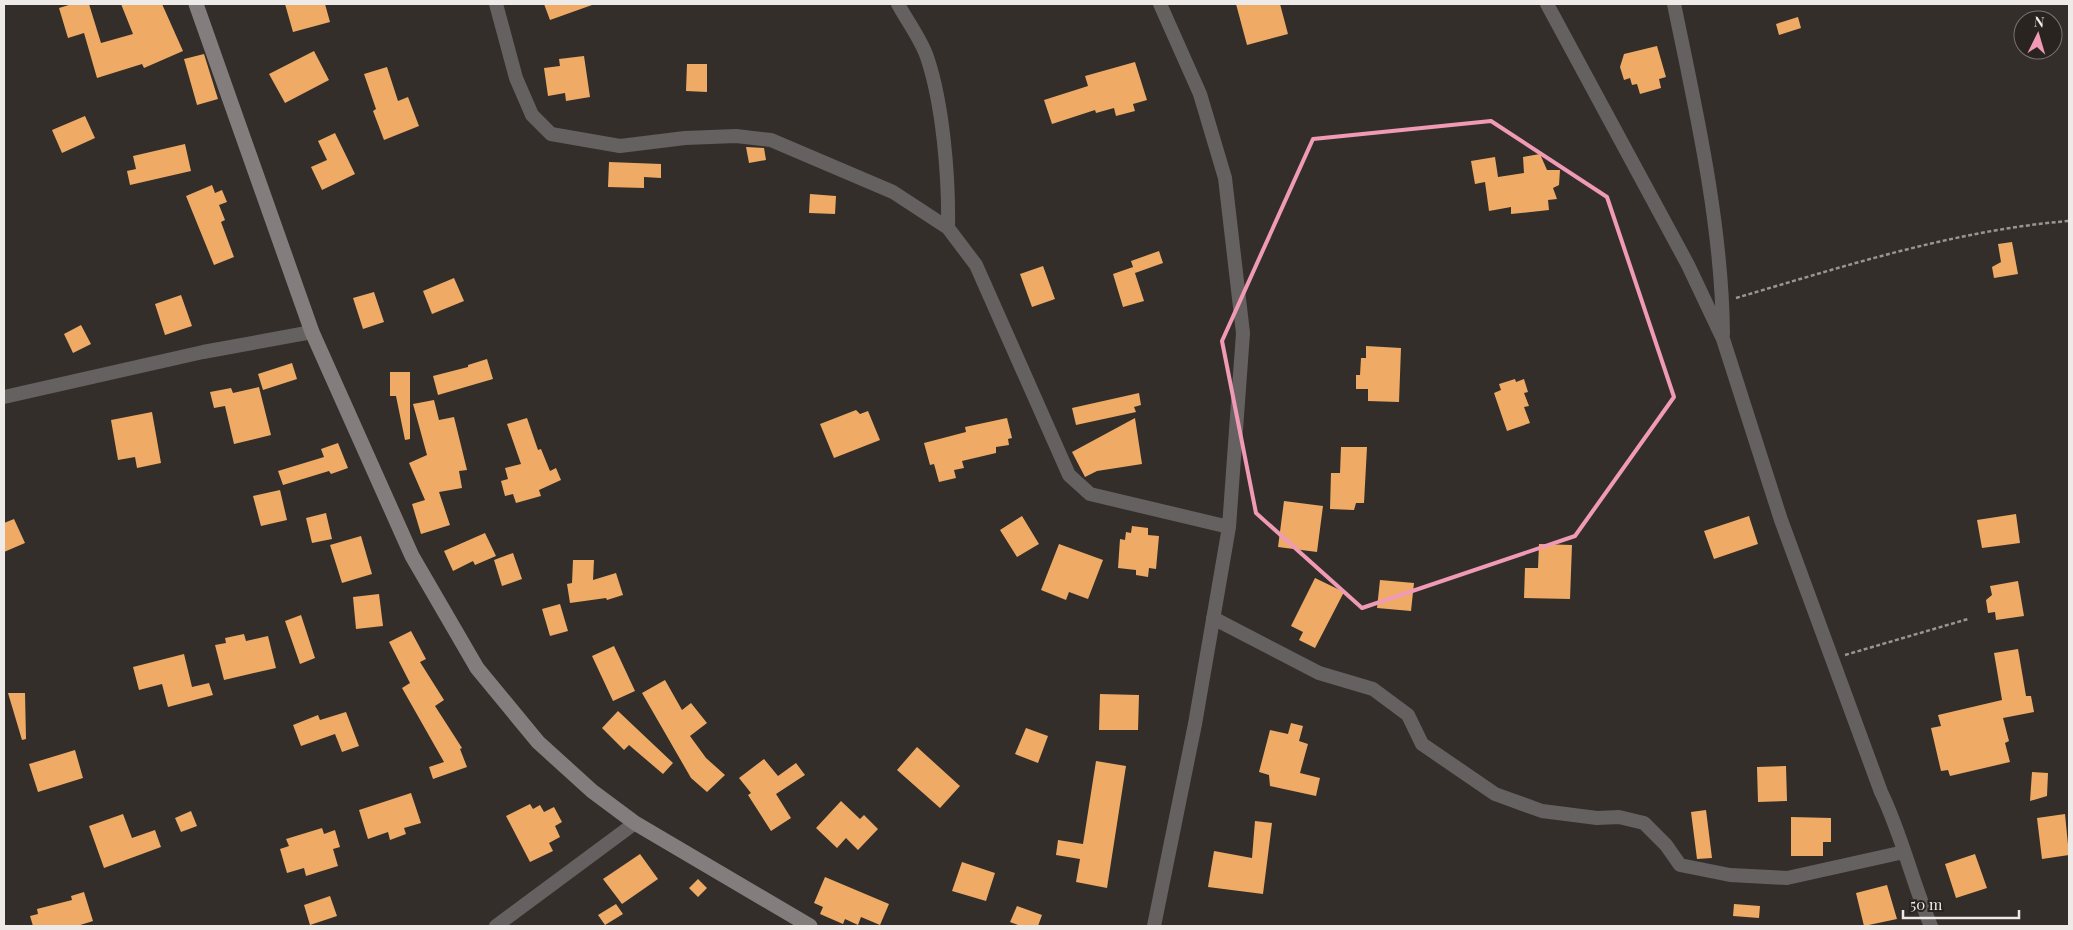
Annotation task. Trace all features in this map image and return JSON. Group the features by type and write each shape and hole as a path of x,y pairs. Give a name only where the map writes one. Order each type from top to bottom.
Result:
{"street":[{"path":"197,4 312,332 412,556 477,668 538,742 592,791 635,824 810,926"},
{"path":"496,4 516,78 532,115 551,134 620,146 685,138 736,136 771,140 892,192 948,228 976,265 1069,475 1090,494 1229,528"},
{"path":"898,4 927,56 936,90 949,192 948,228"},
{"path":"1154,926 1195,724 1229,528 1243,333 1225,178 1200,94 1160,4"},
{"path":"1547,4 1688,265 1724,339 1781,520 1881,792 1894,819 1931,926"},
{"path":"1674,4 1693,97 1716,238 1723,302 1724,339"},
{"path":"4,398 204,352 312,332"},
{"path":"1213,618 1319,673 1373,689 1408,715 1422,744 1495,794 1542,811 1597,818 1619,817 1644,824 1666,845 1680,865 1730,875 1787,878 1904,852"},
{"path":"496,926 635,824"}],"path":[{"path":"1723,302 1866,260 2017,225 2069,221"},
{"path":"1832,658 1968,619"}],"highlighted area":[{"path":"1491,121 1607,197 1674,397 1575,536 1362,608 1256,513 1222,341 1313,139"}],"building":[{"path":"72,4 89,4 101,43 133,34 121,4 162,4 183,51 144,68 142,64 97,78 84,33 68,38 59,8"},
{"path":"285,4 325,4 330,22 293,32"},
{"path":"544,4 591,4 592,5 550,20"},
{"path":"1236,4 1280,4 1288,34 1247,45"},
{"path":"1798,17 1801,28 1779,35 1776,24"},
{"path":"1657,46 1666,77 1659,79 1661,88 1640,94 1637,84 1632,85 1630,78 1624,80 1620,67 1624,54"},
{"path":"314,51 329,80 285,103 269,74"},
{"path":"204,54 218,99 197,105 184,59"},
{"path":"584,56 590,97 566,101 565,93 548,96 544,68 560,66 559,59"},
{"path":"1135,62 1147,100 1133,104 1135,111 1116,116 1114,108 1096,113 1095,110 1052,124 1044,100 1088,86 1085,76"},
{"path":"687,64 707,64 707,92 686,91"},
{"path":"387,67 398,101 408,97 419,126 384,140 373,111 376,109 364,74"},
{"path":"85,116 95,138 62,153 52,130"},
{"path":"335,133 355,174 322,190 311,167 327,160 318,141"},
{"path":"185,144 191,171 130,185 127,171 136,169 133,156"},
{"path":"746,147 764,148 766,160 749,163"},
{"path":"1540,154 1547,170 1560,170 1559,185 1553,188 1557,199 1548,200 1549,210 1511,214 1511,207 1489,211 1485,182 1475,184 1471,161 1495,157 1498,177 1524,173 1523,157"},
{"path":"609,162 661,164 661,178 644,177 644,188 608,187"},
{"path":"212,185 215,193 222,190 227,202 219,205 225,220 221,222 234,257 214,265 186,196"},
{"path":"810,194 836,196 835,214 809,213"},
{"path":"2012,242 2018,274 1994,278 1992,267 2001,262 1998,244"},
{"path":"1159,251 1163,263 1135,273 1131,261"},
{"path":"1043,266 1055,299 1032,307 1020,274"},
{"path":"1133,267 1144,301 1123,307 1113,274"},
{"path":"454,278 464,301 432,314 423,291"},
{"path":"374,292 384,322 363,329 353,298"},
{"path":"181,295 192,326 165,335 155,304"},
{"path":"81,325 91,344 73,353 64,334"},
{"path":"1366,346 1401,348 1399,402 1368,401 1368,389 1356,389 1356,375 1360,375 1361,358 1366,358"},
{"path":"487,359 493,379 438,395 433,376 468,367 468,365"},
{"path":"292,363 297,379 263,390 258,374"},
{"path":"390,372 410,372 410,439 405,440 396,396 390,396"},
{"path":"1515,379 1516,382 1524,379 1528,392 1524,393 1529,406 1524,407 1530,423 1507,431 1494,393 1501,390 1499,384"},
{"path":"259,387 271,435 234,444 225,406 214,408 210,392 231,388 233,393"},
{"path":"1139,393 1141,405 1134,407 1136,412 1076,425 1072,408"},
{"path":"434,400 439,420 454,417 467,470 459,471 462,488 439,492 450,525 421,534 412,504 425,500 409,463 427,455 413,404"},
{"path":"856,410 860,414 868,411 880,440 834,458 820,424"},
{"path":"152,412 161,463 137,468 135,457 118,460 111,420"},
{"path":"527,418 538,450 541,449 550,471 556,468 561,480 539,490 541,496 516,503 513,494 505,496 501,481 508,479 505,468 521,464 507,424"},
{"path":"1007,418 1012,438 1008,439 1009,445 996,447 996,453 962,461 964,468 954,470 956,478 939,482 934,464 930,465 924,443 966,432 965,427"},
{"path":"1135,418 1142,464 1097,471 1085,477 1072,452"},
{"path":"338,443 348,468 331,474 329,471 283,485 278,471 324,457 321,449"},
{"path":"1341,447 1367,447 1364,503 1356,503 1354,510 1330,509 1331,473 1340,473"},
{"path":"280,490 287,520 261,526 253,496"},
{"path":"1284,501 1323,506 1317,552 1278,547"},
{"path":"326,513 332,539 312,543 306,518"},
{"path":"2016,514 2020,543 1982,548 1977,520"},
{"path":"1022,516 1039,544 1017,557 1000,530"},
{"path":"1749,516 1758,544 1714,559 1704,531"},
{"path":"14,519 25,543 4,552 4,523"},
{"path":"1132,526 1148,528 1148,535 1159,536 1156,569 1149,568 1148,577 1136,575 1136,570 1118,568 1120,539 1125,540 1126,532 1131,533"},
{"path":"485,533 496,556 475,565 473,561 453,571 444,551"},
{"path":"361,536 372,574 342,583 330,545"},
{"path":"1059,544 1103,560 1088,599 1069,592 1066,600 1041,590"},
{"path":"1539,544 1572,545 1570,599 1524,598 1525,568 1538,568"},
{"path":"513,553 522,579 502,586 494,560"},
{"path":"573,560 594,560 593,580 616,573 623,595 607,600 606,598 570,603 567,584 572,583"},
{"path":"1315,578 1344,592 1315,648 1299,640 1303,632 1291,626"},
{"path":"1380,580 1414,583 1411,611 1377,608"},
{"path":"2018,581 2024,616 1996,620 1995,612 1988,613 1986,600 1992,595 1990,586"},
{"path":"379,594 383,626 356,629 353,597"},
{"path":"560,604 568,631 550,636 542,609"},
{"path":"301,615 315,658 300,664 285,621"},
{"path":"411,631 426,659 420,662 444,700 435,706 462,748 460,749 467,767 433,779 429,767 444,762 402,688 410,683 389,642"},
{"path":"244,634 246,641 268,636 276,668 224,680 215,645 226,643 225,638"},
{"path":"614,646 635,691 613,701 592,656"},
{"path":"2018,649 2026,696 2031,696 2034,712 2003,718 2009,741 2005,743 2010,762 1950,776 1948,770 1941,771 1931,728 1941,726 1938,715 2002,700 1994,653"},
{"path":"184,654 192,687 209,683 213,695 168,707 162,684 139,690 133,667"},
{"path":"665,680 682,710 691,703 707,723 690,736 706,758 725,775 707,792 691,778 642,693"},
{"path":"8,693 25,693 26,739 22,740"},
{"path":"1100,694 1139,695 1138,730 1099,730"},
{"path":"618,711 673,763 663,774 629,745 624,750 602,728"},
{"path":"346,712 359,746 342,752 335,734 301,746 293,725 318,715 320,720"},
{"path":"1291,723 1303,726 1299,741 1308,744 1300,773 1320,778 1316,796 1270,786 1269,775 1259,772 1270,730 1288,734"},
{"path":"1026,728 1048,736 1038,763 1015,754"},
{"path":"917,747 960,786 940,808 897,770"},
{"path":"75,750 83,778 38,792 29,764"},
{"path":"764,759 778,776 796,763 805,775 776,794 791,818 771,831 748,795 751,793 739,778"},
{"path":"1096,761 1126,766 1107,888 1076,882 1080,859 1056,855 1058,840 1083,844"},
{"path":"1786,766 1787,801 1758,802 1757,767"},
{"path":"2032,772 2048,773 2047,796 2030,801"},
{"path":"411,793 421,823 404,828 406,834 390,840 388,832 368,839 359,810"},
{"path":"841,801 860,819 864,815 878,829 858,850 846,838 837,848 816,828"},
{"path":"530,804 533,809 540,805 544,812 554,807 562,822 555,826 560,837 549,843 553,851 530,862 506,816"},
{"path":"1706,810 1712,858 1697,859 1691,812"},
{"path":"191,811 197,826 181,832 175,818"},
{"path":"123,814 132,838 155,830 161,847 104,868 89,826"},
{"path":"2065,814 2069,855 2042,859 2037,818"},
{"path":"1791,817 1831,818 1831,842 1823,842 1823,856 1791,856"},
{"path":"1255,821 1272,823 1263,894 1208,887 1214,851 1252,858"},
{"path":"322,828 324,834 335,830 340,847 333,849 338,866 306,876 304,868 287,873 280,849 289,846 286,839"},
{"path":"640,854 658,879 622,904 603,879"},
{"path":"1975,854 1987,888 1956,898 1945,864"},
{"path":"962,862 995,873 986,901 952,891"},
{"path":"825,877 889,904 880,925 861,917 858,925 845,919 843,924 820,914 823,907 814,903"},
{"path":"698,879 707,888 698,897 689,888"},
{"path":"1887,885 1897,919 1864,926 1856,893"},
{"path":"84,892 93,921 77,926 33,926 30,916 38,914 37,909 72,900 71,896"},
{"path":"330,896 337,916 310,925 304,905"},
{"path":"616,904 623,914 605,925 598,915"},
{"path":"1734,904 1760,906 1759,918 1733,916"},
{"path":"1017,906 1042,915 1038,926 1021,926 1010,922"}]}
